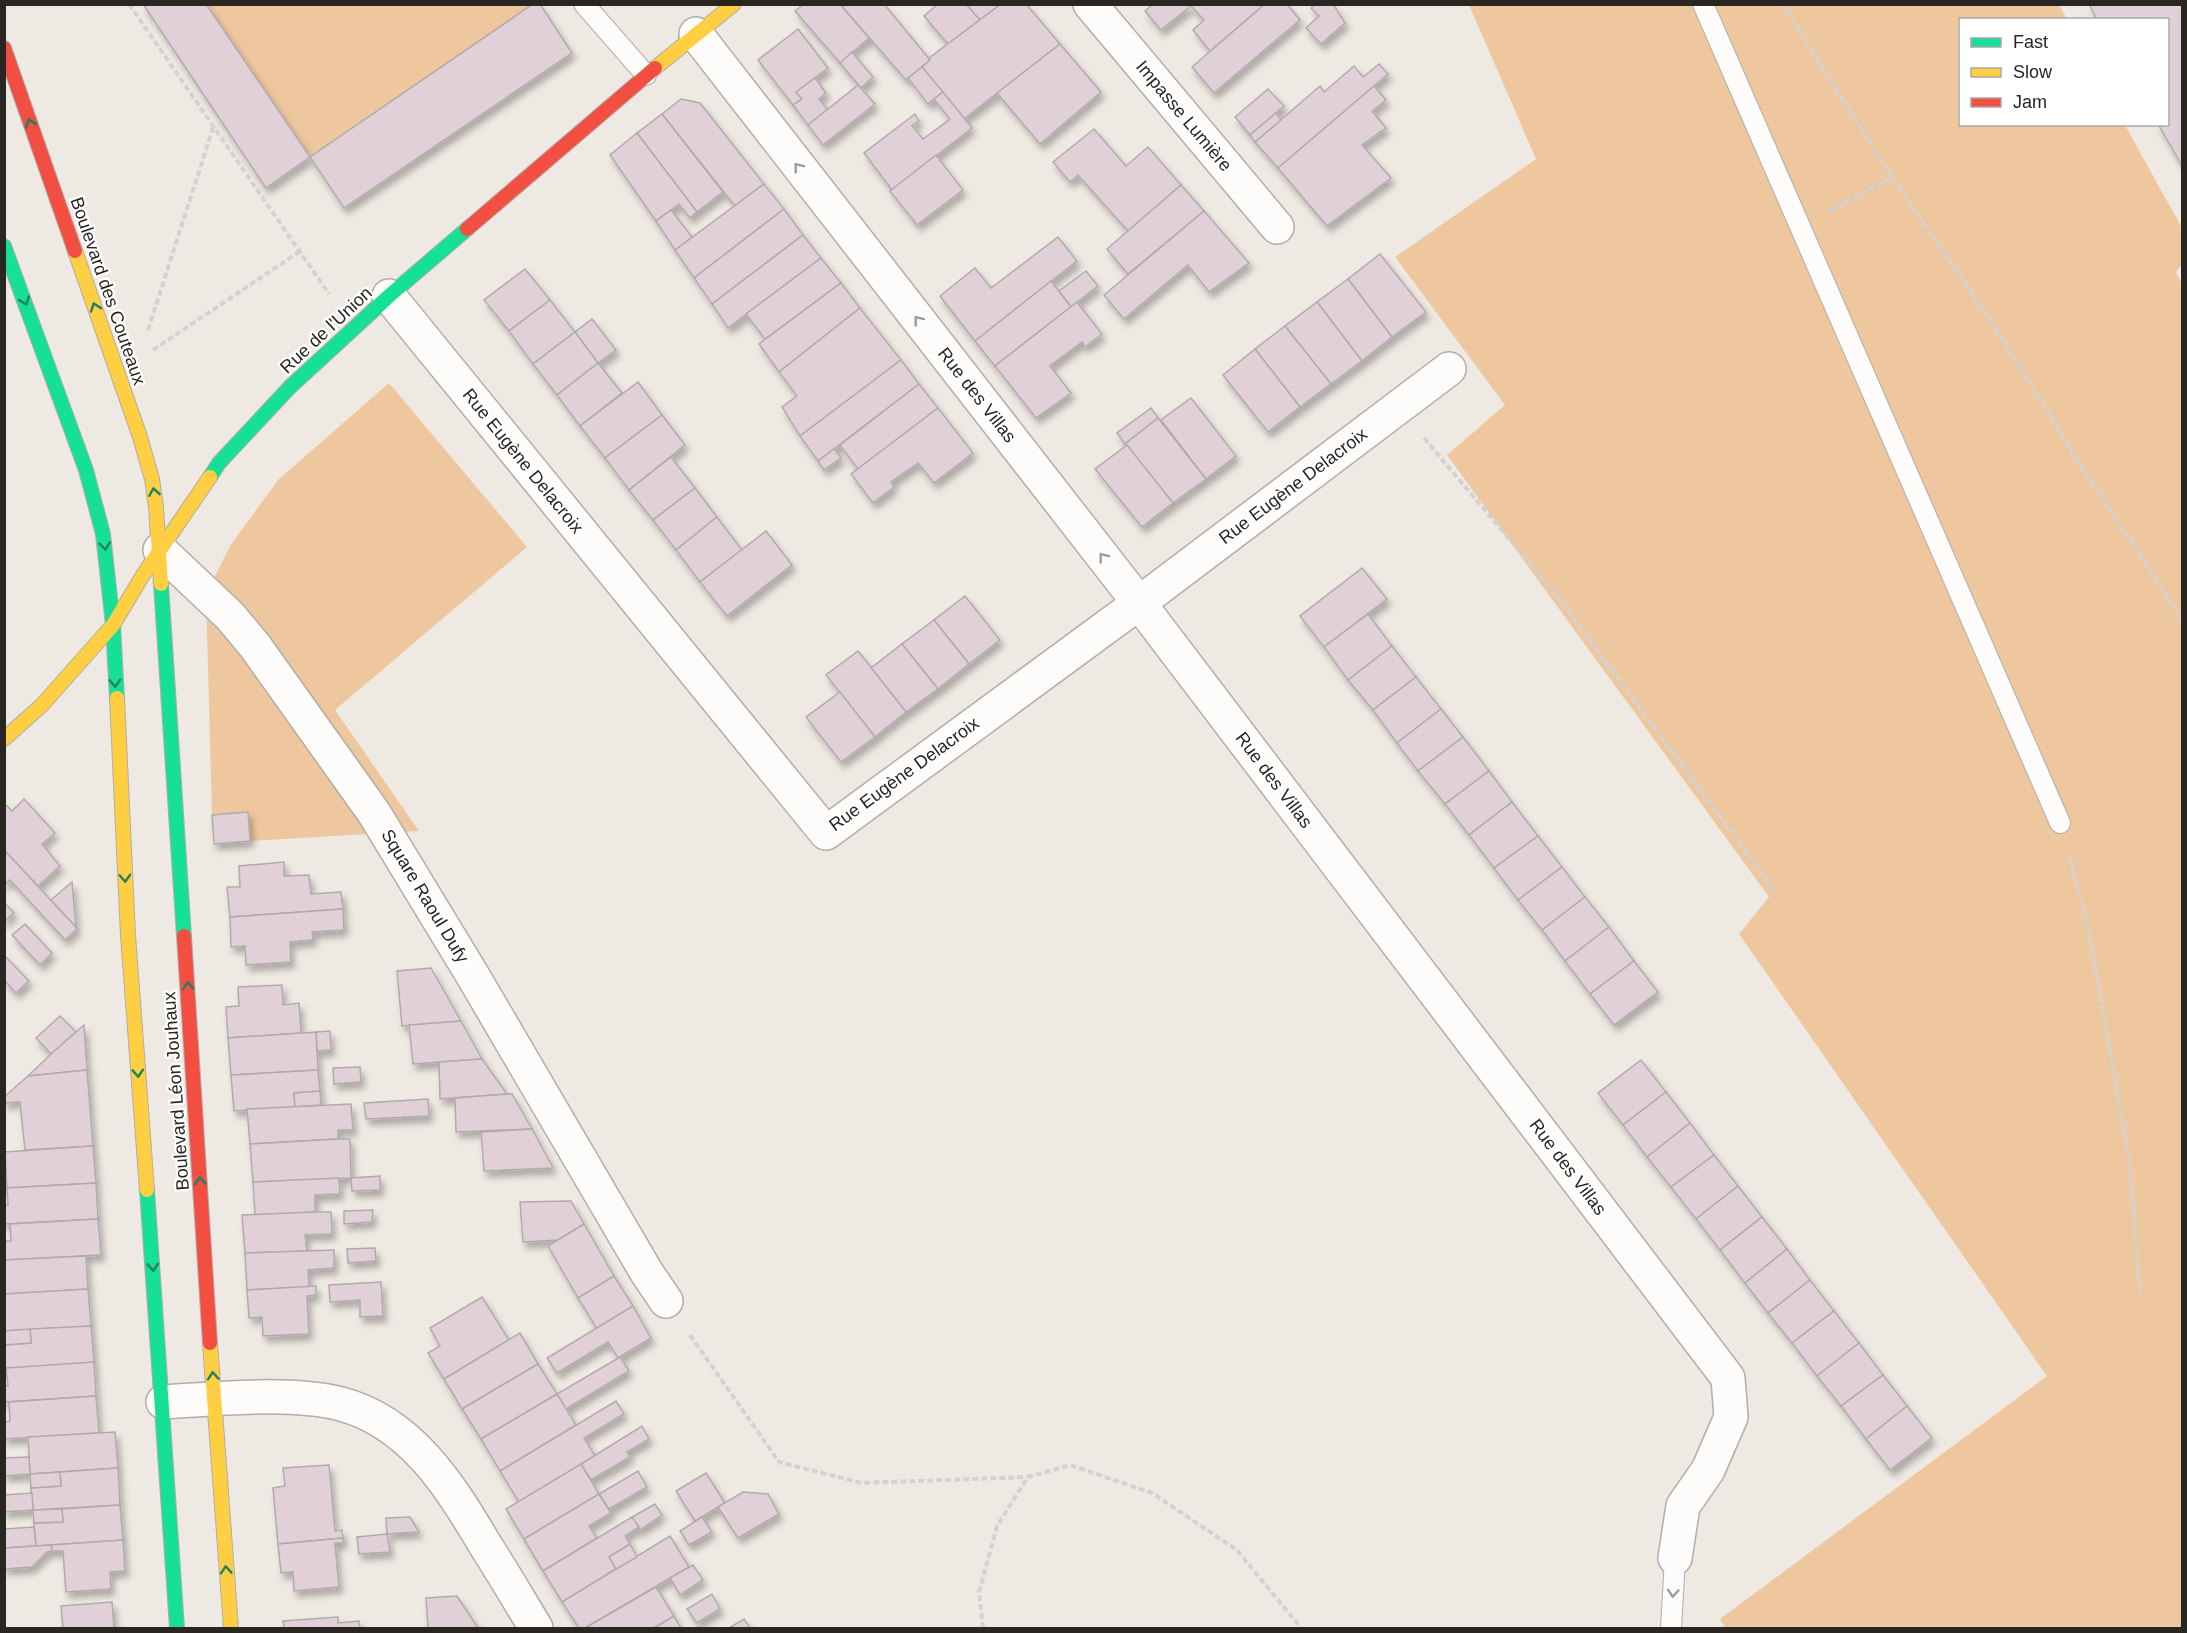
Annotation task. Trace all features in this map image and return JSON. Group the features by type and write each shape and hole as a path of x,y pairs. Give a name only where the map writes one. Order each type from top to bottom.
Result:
{"main road":[{"name":"Rue de l'Union","path":"4,739 66,681 112,625 219,463 290,387 389,296 646,75 734,4"},
{"name":"Boulevard des Couteaux","path":"4,48 118,374 152,479 160,550"},
{"path":"4,246 93,491 103,534 112,625"},
{"name":"Boulevard Léon Jouhaux","path":"160,550 214,1399 231,1629"},
{"name":"Boulevard Léon Jouhaux","path":"112,625 128,935 163,1402 177,1629"}],"street":[{"name":"Impasse Lumière","path":"1090,4 1277,226"},
{"name":"Rue des Villas","path":"696,34 1139,603 1728,1378 1731,1417 1708,1470 1683,1506 1675,1558"},
{"name":"Rue Eugène Delacroix","path":"389,296 826,833 1139,603 1396,406 1449,369"},
{"name":"Square Raoul Dufy","path":"160,550 230,616 255,646 374,813 474,976 647,1273 666,1301"},
{"path":"163,1402 214,1399 315,1400 342,1404 383,1422 406,1439 441,1475 458,1499 536,1629"}],"lane":[{"path":"584,4 646,75"},
{"path":"1703,4 2060,823"},
{"path":"1671,1629 1675,1558"}],"path":[{"path":"129,4 353,329"},
{"path":"1782,4 1892,177 1990,321 2182,619"},
{"path":"138,360 213,128"},
{"path":"1800,227 1892,177"},
{"path":"118,374 299,252"},
{"path":"1396,406 1560,599 1778,895"},
{"path":"2060,823 2088,926 2130,1164 2140,1294"},
{"path":"666,1301 779,1462 862,1483 1028,1477 1070,1465 1152,1492 1237,1550 1301,1629"},
{"path":"983,1629 979,1592 997,1526 1028,1477"}],"shaded area":[{"path":"206,5 533,5 310,157"},
{"path":"1469,5 2059,5 2066,18 1959,18 1959,126 2126,126 2182,228 2182,265 2176,272 2182,284 2182,1628 1725,1628 1720,1619 2047,1376 1739,934 1769,897 1447,455 1505,405 1395,257 1536,159"},
{"path":"389,383 527,547 335,710 419,831 250,841 248,812 212,815 206,594 230,546 278,480"}],"building":[{"path":"143,4 206,4 310,157 266,188"},
{"path":"533,4 540,4 572,53 344,208 310,157"},
{"path":"804,4 840,4 869,38 840,63 795,11"},
{"path":"840,4 884,4 930,60 906,80"},
{"path":"938,4 966,4 980,20 948,44 924,16"},
{"path":"966,4 1001,4 980,20"},
{"path":"1001,4 1026,4 1060,44 964,119 922,67 930,60 929,58"},
{"path":"1153,4 1265,4 1210,51 1193,30 1204,20 1191,6 1161,30 1145,11"},
{"path":"1265,4 1287,4 1300,20 1214,93 1192,67"},
{"path":"1316,4 1333,4 1345,23 1321,44 1306,28 1319,16 1311,8"},
{"path":"2089,4 2182,4 2182,166 2159,126 2169,126 2169,18 2096,18"},
{"path":"798,29 828,68 796,92 802,99 793,105 758,60"},
{"path":"1060,44 1101,92 1040,144 997,93"},
{"path":"852,52 873,77 861,88 840,63"},
{"path":"1379,64 1388,74 1278,168 1255,142 1320,86 1324,92 1354,66 1363,77"},
{"path":"922,67 943,92 928,104 908,78"},
{"path":"815,78 826,93 819,99 828,110 808,125 793,105 802,99 796,92"},
{"path":"858,85 875,104 823,145 808,125"},
{"path":"1374,86 1386,100 1372,111 1386,128 1362,145 1391,178 1327,226 1278,168"},
{"path":"1268,89 1284,106 1250,135 1235,117"},
{"path":"943,92 972,128 892,190 864,153 915,114 919,121 912,126 923,139 950,119 934,99"},
{"path":"681,99 700,103 764,184 735,206 662,114"},
{"path":"1276,113 1281,120 1255,142 1250,135"},
{"path":"662,114 723,192 697,212 637,133"},
{"path":"1094,129 1126,166 1148,147 1181,185 1128,231 1078,175 1070,182 1053,162"},
{"path":"637,133 697,212 690,218 679,204 656,221 610,155"},
{"path":"936,155 963,190 917,225 890,191"},
{"path":"764,184 784,209 694,278 675,250"},
{"path":"1181,185 1204,211 1128,274 1107,249"},
{"path":"784,209 803,235 712,304 694,278"},
{"path":"671,210 692,237 675,250 656,221"},
{"path":"1204,211 1249,263 1209,292 1188,265 1124,319 1104,295"},
{"path":"803,235 821,258 728,328 712,304"},
{"path":"1058,237 1077,261 975,341 940,296 975,268 991,288"},
{"path":"1380,254 1426,312 1392,337 1348,279"},
{"path":"821,258 841,283 765,339 746,314"},
{"path":"525,269 550,300 509,331 484,300"},
{"path":"1086,271 1098,286 1071,307 1059,291"},
{"path":"1348,279 1392,337 1362,361 1317,302"},
{"path":"1051,281 1071,307 995,366 975,341"},
{"path":"841,283 860,308 779,372 759,344"},
{"path":"550,300 575,332 533,364 509,331"},
{"path":"1077,302 1102,334 1085,347 1082,342 1050,366 1071,393 1036,418 995,366"},
{"path":"1317,302 1362,361 1331,384 1285,326"},
{"path":"860,308 901,360 800,436 782,407 797,396 779,372"},
{"path":"592,319 616,350 598,363 575,332"},
{"path":"1285,326 1331,384 1300,407 1255,349"},
{"path":"575,332 598,363 557,395 533,364"},
{"path":"1255,349 1300,407 1268,432 1223,375"},
{"path":"901,360 919,384 818,461 800,436"},
{"path":"598,363 622,393 580,426 557,395"},
{"path":"638,382 662,415 605,458 580,426"},
{"path":"919,384 938,408 858,469 840,445"},
{"path":"1191,398 1236,456 1206,479 1161,420"},
{"path":"938,408 973,453 934,483 918,463 891,482 894,487 873,503 851,474"},
{"path":"1151,408 1158,418 1125,444 1117,433"},
{"path":"662,415 685,445 629,490 605,458"},
{"path":"1158,418 1206,479 1173,503 1125,444"},
{"path":"1127,445 1173,503 1142,527 1095,469"},
{"path":"834,449 841,458 824,470 818,461"},
{"path":"671,457 695,488 653,520 629,490"},
{"path":"695,488 717,517 676,550 653,520"},
{"path":"717,517 742,550 700,582 676,550"},
{"path":"766,531 792,565 727,616 700,582"},
{"path":"1362,568 1387,599 1324,647 1300,616"},
{"path":"965,596 1000,640 969,664 934,620"},
{"path":"1368,614 1392,646 1348,680 1324,647"},
{"path":"934,620 969,664 938,689 902,644"},
{"path":"902,644 938,689 906,712 871,668"},
{"path":"1392,646 1416,677 1373,710 1348,680"},
{"path":"858,651 906,712 875,737 826,675"},
{"path":"1416,677 1441,709 1397,743 1373,710"},
{"path":"840,692 875,737 841,762 806,717"},
{"path":"1441,709 1463,737 1418,771 1397,743"},
{"path":"1463,737 1489,771 1445,804 1418,771"},
{"path":"1489,771 1512,802 1469,835 1445,804"},
{"path":"24,799 55,833 42,844 60,866 38,886 4,850 4,803 12,811"},
{"path":"1512,802 1538,836 1494,868 1469,835"},
{"path":"248,812 250,841 214,844 212,815"},
{"path":"1538,836 1562,867 1518,900 1494,868"},
{"path":"4,850 76,927 76,930 65,940 10,880 4,885"},
{"path":"284,862 284,876 309,875 311,894 341,892 343,909 230,917 227,887 240,887 239,866"},
{"path":"1562,867 1585,897 1542,930 1518,900"},
{"path":"72,882 76,927 51,900"},
{"path":"1585,897 1609,927 1565,961 1542,930"},
{"path":"4,902 14,913 4,922"},
{"path":"343,909 344,930 312,932 313,940 290,942 291,962 246,965 245,946 231,947 230,917"},
{"path":"25,924 52,953 40,965 12,935"},
{"path":"1609,927 1634,961 1590,994 1565,961"},
{"path":"4,955 29,981 16,993 4,980"},
{"path":"1634,961 1658,992 1614,1025 1590,994"},
{"path":"431,968 461,1021 402,1026 397,971"},
{"path":"282,985 283,1005 299,1003 301,1033 228,1038 226,1007 239,1006 238,987"},
{"path":"60,1016 76,1032 51,1054 36,1038"},
{"path":"461,1021 482,1059 413,1064 409,1025"},
{"path":"84,1025 87,1070 28,1076 51,1054"},
{"path":"330,1031 331,1050 317,1051 316,1032"},
{"path":"316,1032 318,1070 231,1075 228,1038"},
{"path":"482,1059 507,1094 440,1099 439,1062"},
{"path":"1641,1060 1666,1092 1623,1125 1598,1093"},
{"path":"360,1067 361,1082 334,1084 333,1068"},
{"path":"87,1070 93,1146 25,1150 20,1102 4,1103 4,1097 28,1076"},
{"path":"318,1070 320,1091 294,1093 295,1107 234,1111 231,1075"},
{"path":"320,1091 321,1105 295,1107 294,1093"},
{"path":"1666,1092 1690,1123 1647,1157 1623,1125"},
{"path":"512,1094 532,1129 456,1132 455,1098"},
{"path":"428,1099 429,1116 366,1119 364,1103"},
{"path":"351,1104 353,1130 338,1130 338,1139 250,1144 247,1109"},
{"path":"1690,1123 1714,1155 1671,1187 1647,1157"},
{"path":"532,1129 553,1168 484,1171 481,1132"},
{"path":"350,1139 351,1178 253,1182 250,1144"},
{"path":"93,1146 96,1183 7,1188 5,1152"},
{"path":"1714,1155 1738,1186 1696,1219 1671,1187"},
{"path":"380,1176 380,1190 352,1191 351,1178"},
{"path":"339,1178 340,1194 315,1195 315,1212 255,1215 253,1182"},
{"path":"96,1183 98,1219 4,1224 4,1205 8,1205 7,1188"},
{"path":"1738,1186 1762,1217 1720,1250 1696,1219"},
{"path":"571,1201 584,1224 558,1240 523,1242 520,1202"},
{"path":"373,1210 372,1222 344,1224 344,1211"},
{"path":"331,1212 332,1234 305,1235 307,1251 245,1253 242,1215"},
{"path":"1762,1217 1787,1249 1745,1283 1720,1250"},
{"path":"98,1219 101,1255 4,1260 4,1241 11,1241 10,1224"},
{"path":"584,1224 614,1276 578,1298 548,1246"},
{"path":"375,1248 376,1261 348,1263 347,1249"},
{"path":"1787,1249 1810,1280 1768,1313 1745,1283"},
{"path":"334,1250 334,1268 308,1270 309,1287 247,1290 245,1253"},
{"path":"86,1256 88,1289 4,1294 4,1260"},
{"path":"614,1276 633,1306 597,1329 578,1298"},
{"path":"1810,1280 1834,1311 1792,1343 1768,1313"},
{"path":"381,1282 383,1316 360,1317 360,1300 330,1302 329,1285"},
{"path":"316,1286 316,1295 307,1296 309,1334 263,1336 262,1317 249,1318 247,1290"},
{"path":"88,1289 91,1326 4,1331 4,1294"},
{"path":"482,1297 509,1340 444,1379 428,1353 440,1346 430,1328"},
{"path":"633,1306 651,1338 618,1358 608,1342 557,1373 547,1358"},
{"path":"1834,1311 1859,1343 1817,1376 1792,1343"},
{"path":"91,1326 94,1362 4,1369 4,1345 31,1343 30,1329"},
{"path":"30,1329 31,1343 4,1345 4,1331"},
{"path":"520,1333 538,1364 462,1409 444,1379"},
{"path":"1859,1343 1883,1375 1841,1406 1817,1376"},
{"path":"620,1357 629,1371 566,1409 557,1394"},
{"path":"94,1362 96,1396 4,1402 4,1386 8,1386 6,1368"},
{"path":"538,1364 557,1394 481,1439 462,1409"},
{"path":"1883,1375 1907,1406 1866,1439 1841,1406"},
{"path":"557,1394 576,1425 500,1471 481,1439"},
{"path":"96,1396 99,1433 4,1439 4,1422 10,1421 9,1402"},
{"path":"616,1401 624,1414 584,1438 595,1456 519,1502 500,1471"},
{"path":"1907,1406 1932,1438 1890,1470 1866,1439"},
{"path":"642,1426 649,1439 627,1452 630,1457 591,1480 581,1464"},
{"path":"115,1432 118,1468 30,1474 28,1437"},
{"path":"29,1457 30,1474 4,1476 4,1458"},
{"path":"581,1464 599,1494 524,1539 506,1509"},
{"path":"329,1465 335,1531 342,1530 343,1538 278,1544 273,1488 285,1486 283,1468"},
{"path":"118,1468 120,1505 33,1510 31,1488 61,1486 60,1472"},
{"path":"638,1471 647,1487 609,1509 599,1494"},
{"path":"60,1472 61,1486 31,1488 30,1474"},
{"path":"706,1473 725,1503 695,1521 676,1491"},
{"path":"743,1492 768,1494 779,1514 738,1538 718,1507"},
{"path":"32,1493 33,1510 4,1512 4,1495"},
{"path":"599,1494 611,1513 589,1526 597,1538 543,1571 524,1539"},
{"path":"655,1504 662,1515 640,1530 632,1517"},
{"path":"120,1505 123,1540 36,1546 34,1523 63,1522 62,1509"},
{"path":"62,1509 63,1522 34,1523 33,1510"},
{"path":"410,1517 419,1532 387,1534 386,1518"},
{"path":"632,1517 639,1527 625,1536 630,1544 609,1557 616,1569 562,1602 543,1571"},
{"path":"702,1517 712,1532 689,1545 680,1531"},
{"path":"34,1527 36,1546 4,1548 4,1529"},
{"path":"387,1534 390,1552 359,1554 357,1537"},
{"path":"670,1536 689,1567 585,1628 579,1628 562,1602"},
{"path":"343,1538 343,1543 335,1543 339,1587 294,1591 293,1572 281,1573 278,1544"},
{"path":"123,1540 125,1571 110,1572 111,1589 66,1592 63,1551 52,1551 51,1545"},
{"path":"630,1544 637,1557 616,1569 609,1557"},
{"path":"51,1545 52,1551 47,1552 32,1567 4,1569 4,1548"},
{"path":"693,1565 703,1580 680,1595 670,1578"},
{"path":"656,1587 674,1616 654,1628 585,1628"},
{"path":"712,1594 720,1609 697,1623 687,1609"},
{"path":"457,1596 478,1628 428,1628 426,1598"},
{"path":"112,1602 114,1628 63,1628 61,1606"},
{"path":"674,1616 681,1628 654,1628"},
{"path":"338,1617 338,1623 359,1621 360,1628 284,1628 283,1621"},
{"path":"744,1619 750,1628 729,1628"}],"traffic: fast":[{"path":"210,477 219,463 290,387 389,296 467,229"},
{"path":"4,246 86,470 103,534 113,625 117,698"},
{"path":"161,584 184,936"},
{"path":"147,1190 177,1628"}],"traffic: slow":[{"path":"655,68 734,4"},
{"path":"75,251 140,437 152,479 161,584"},
{"path":"4,739 42,705 113,625 143,575 210,477"},
{"path":"117,698 128,935 147,1190"},
{"path":"210,1343 231,1628"}],"traffic: jam":[{"path":"4,48 75,251"},
{"path":"467,229 655,68"},
{"path":"184,936 210,1343"}]}
